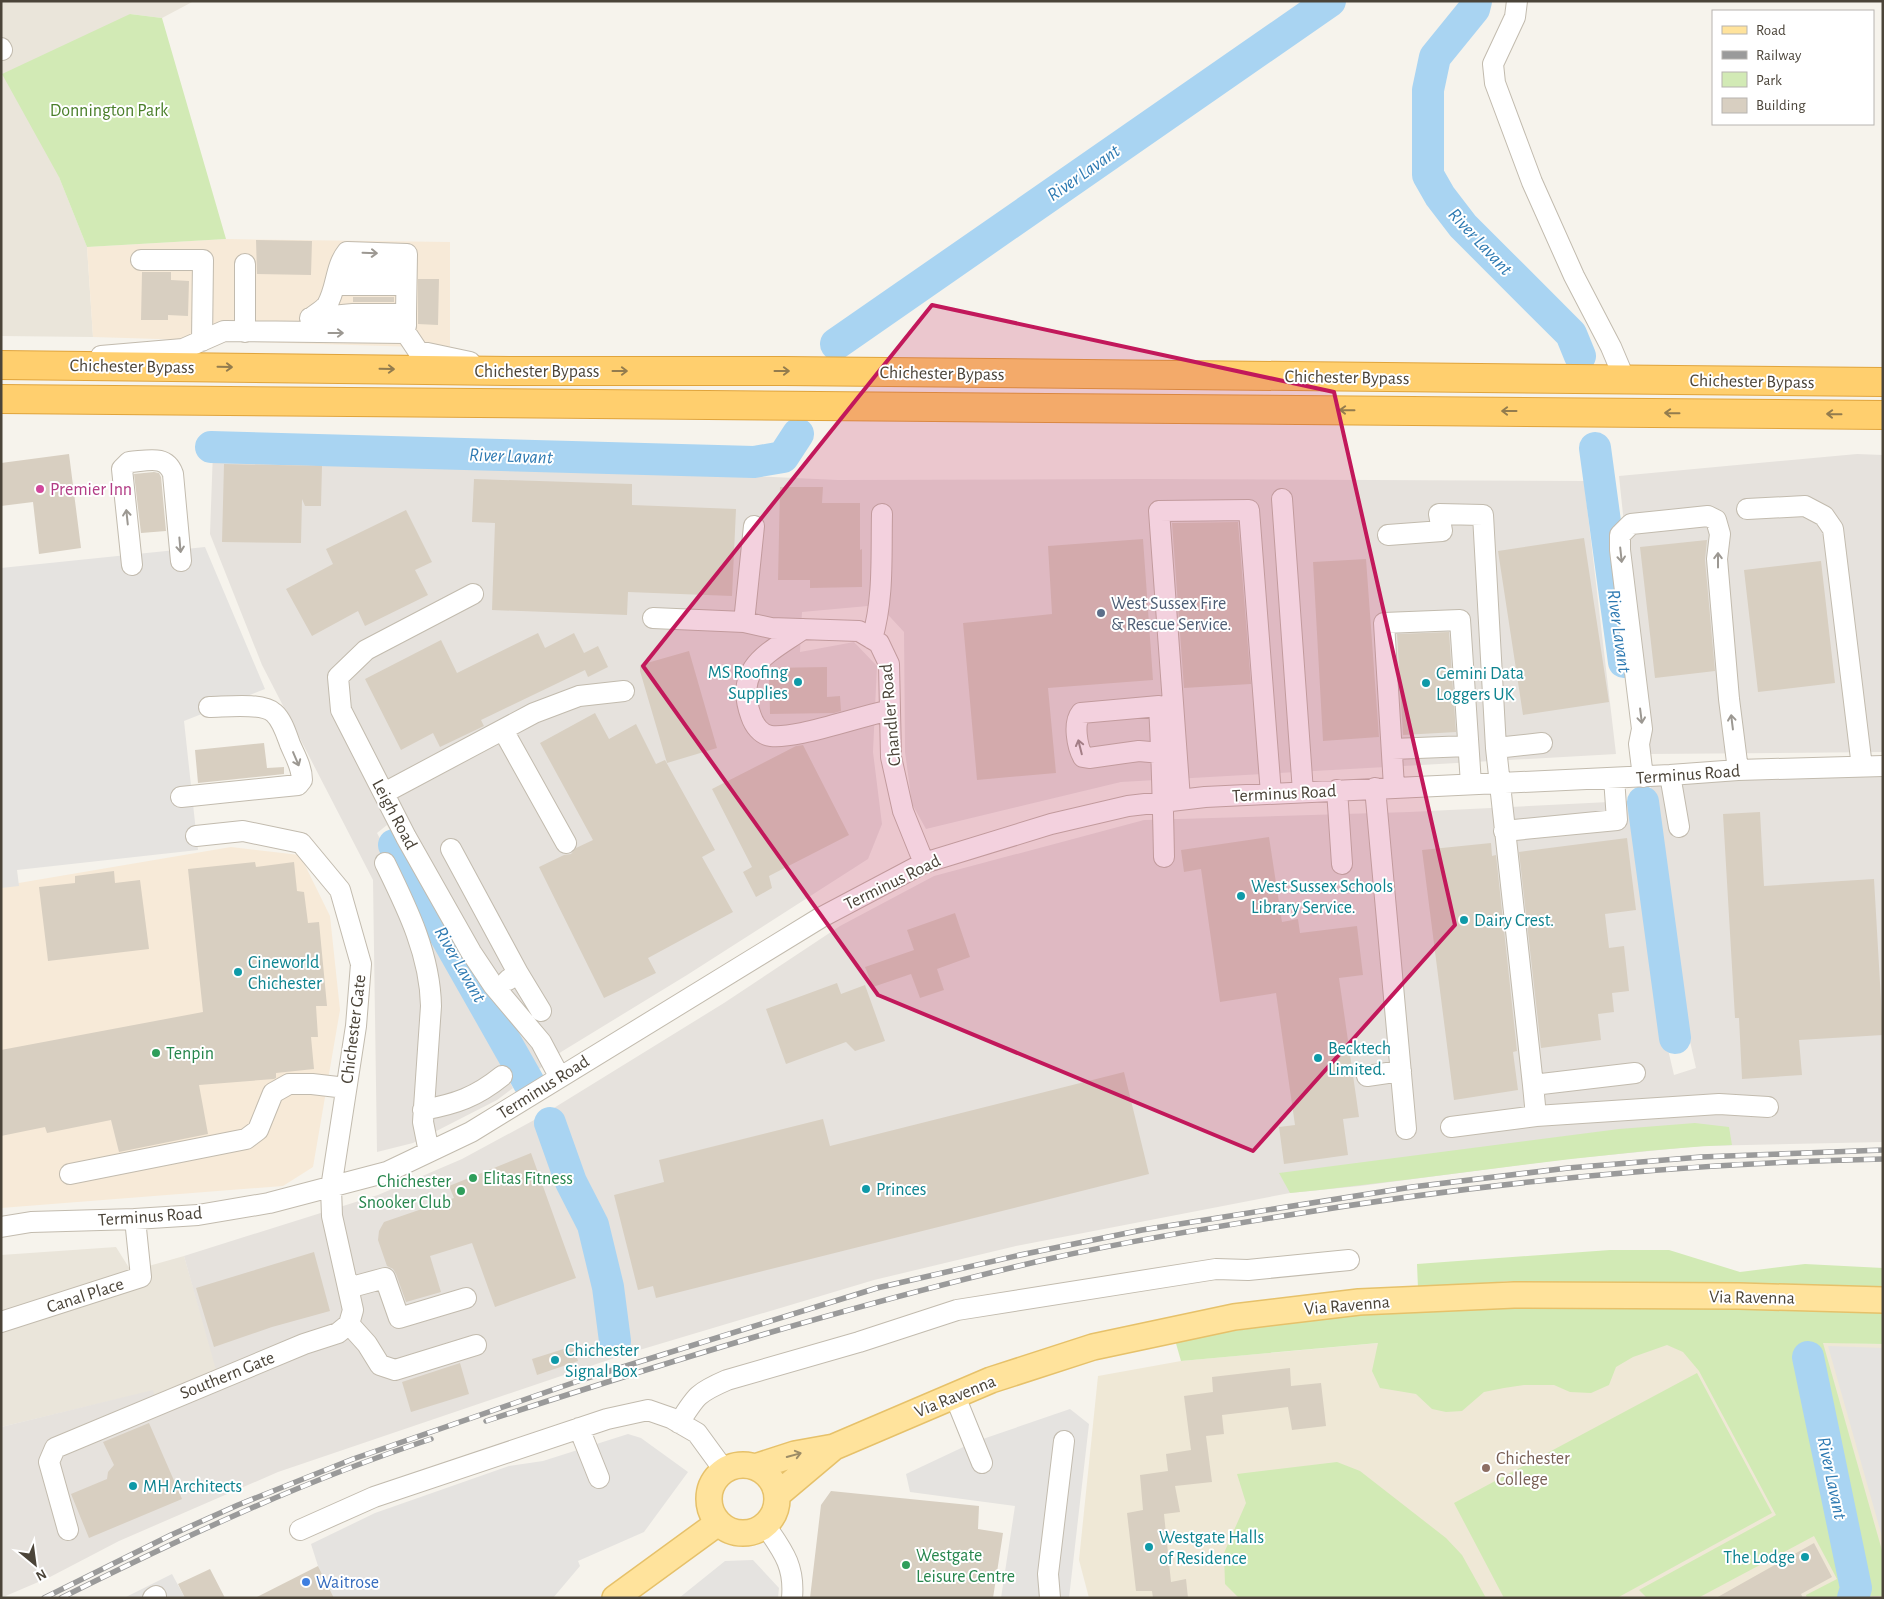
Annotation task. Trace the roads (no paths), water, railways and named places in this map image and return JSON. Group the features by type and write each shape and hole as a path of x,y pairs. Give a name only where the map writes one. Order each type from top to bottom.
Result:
{"highway":[{"name":"Chichester Bypass","path":"1,365 1883,382"},
{"name":"Chichester Bypass","path":"1,399 1883,415"}],"main road":[{"name":"Via Ravenna","path":"754,1467 795,1454 834,1447 954,1394 1093,1347 1234,1317 1359,1302 1514,1294 1739,1296 1883,1300"},
{"name":"Via Ravenna","path":"777,1495 834,1447"},
{"path":"739,1466 754,1467 763,1471 770,1478 775,1486 777,1506 765,1525 757,1530 746,1533 736,1532 726,1529 712,1514 709,1495 712,1485 724,1470 739,1466"},
{"path":"615,1598 718,1522"}],"street":[{"path":"1517,1 1515,17 1493,64 1495,83 1532,182 1574,276 1611,347 1625,380"},
{"path":"284,332 311,318 326,306 341,260 347,252 407,254 406,300 418,351 511,371"},
{"path":"141,260 203,260 202,341"},
{"path":"245,264 245,332"},
{"path":"334,285 406,300"},
{"path":"47,365 109,354 183,348 224,332 284,332 406,300"},
{"path":"311,318 353,314 406,300"},
{"path":"132,565 122,469 129,462 162,460 170,465 174,474 181,560"},
{"path":"1282,499 1303,792"},
{"path":"1747,509 1804,506 1824,516 1833,529 1862,767"},
{"path":"1164,857 1172,800 1159,511 1250,510 1271,794"},
{"path":"872,639 881,599 882,514"},
{"path":"1388,535 1442,531 1439,514 1483,515 1499,783 1536,1116"},
{"path":"1643,777 1639,744 1642,729 1620,550 1620,535 1631,524 1708,516 1716,520 1720,534 1717,559 1729,699 1738,770"},
{"path":"744,622 754,526"},
{"name":"Leigh Road","path":"473,594 366,650 338,677 341,710 406,838 471,952 497,989 541,1042 559,1076"},
{"name":"Chandler Road","path":"653,618 744,622 771,628 860,631 880,643 889,664 891,757 903,811 924,863"},
{"path":"1406,1129 1384,788 1392,749 1384,623 1460,620 1471,784"},
{"path":"804,629 760,660 748,676 746,697 751,717 758,730 770,736 785,736 890,710"},
{"path":"384,793 534,713 580,696 624,691"},
{"path":"1162,753 1138,751 1089,758 1083,757 1080,751 1076,724 1077,717 1081,713 1159,706 1162,753 1172,800"},
{"path":"181,797 298,785 302,780 302,772 286,734 280,720 273,712 264,707 209,707"},
{"path":"503,730 566,843"},
{"path":"1496,748 1542,743"},
{"path":"1392,749 1468,746"},
{"name":"Terminus Road","path":"1,1227 31,1222 198,1215 269,1203 387,1172 471,1132 559,1076 820,918 924,863 1051,824 1128,806 1172,800 1337,790 1670,776 1738,770 1883,766"},
{"path":"1670,776 1678,827"},
{"path":"1504,830 1617,820 1614,778"},
{"path":"1337,790 1342,864"},
{"name":"Chichester Gate","path":"196,836 243,831 301,843 340,890 361,964 356,1026 331,1188"},
{"path":"451,849 518,973 541,1011"},
{"path":"385,863 409,912 419,938 431,989 432,1006 422,1122 429,1152"},
{"path":"497,989 518,973"},
{"path":"1367,1076 1401,1071"},
{"path":"1532,1086 1635,1073"},
{"path":"423,1110 453,1104 487,1088 502,1076"},
{"path":"70,1174 246,1139 258,1130 273,1093 289,1084 312,1084 346,1088"},
{"path":"1451,1127 1536,1116 1719,1104 1768,1107"},
{"path":"331,1188 332,1216 353,1310 349,1324 367,1344 380,1365 395,1370 476,1345"},
{"name":"Canal Place","path":"1,1322 141,1277 135,1219"},
{"path":"679,1423 696,1396 706,1389 727,1380 859,1342 957,1310 1216,1269 1248,1270 1349,1260"},
{"path":"348,1288 385,1278 399,1318 466,1298"},
{"name":"Southern Gate","path":"68,1530 49,1462 55,1448 305,1347 338,1333 349,1324"},
{"path":"954,1394 982,1463"},
{"path":"300,1530 374,1497 607,1419 648,1410 697,1433 724,1470"},
{"path":"579,1428 599,1478"},
{"path":"1050,1598 1048,1574 1064,1441"},
{"path":"765,1525 783,1551 792,1572 792,1598"}],"waterway":[{"name":"River Lavant","path":"836,344 1330,1"},
{"name":"River Lavant","path":"1476,1 1474,9 1435,57 1428,90 1428,175 1440,196 1463,226 1571,334 1580,356"},
{"name":"River Lavant","path":"211,447 754,462 783,457 798,434"},
{"name":"River Lavant","path":"1595,448 1624,662"},
{"name":"River Lavant","path":"1643,802 1675,1038"},
{"name":"River Lavant","path":"394,845 529,1083"},
{"name":"River Lavant","path":"550,1123 571,1182 593,1225 608,1287 615,1341"},
{"name":"River Lavant","path":"1808,1357 1856,1588 1853,1598"}],"railway":[{"path":"44,1598 171,1535 238,1505 353,1459 584,1379 877,1288 1020,1255 1142,1230 1412,1187 1568,1168 1701,1157 1883,1150"},
{"path":"486,1421 763,1334 903,1295 1074,1253 1357,1204 1507,1185 1657,1170 1808,1161 1883,1159"},
{"path":"61,1598 197,1532 289,1492 383,1455 431,1439"}],"place":[{"name":"Premier Inn","path":"40,489"},
{"name":"West Sussex Fire & Rescue Service.","path":"1101,613"},
{"name":"MS Roofing Supplies","path":"798,682"},
{"name":"Gemini Data Loggers UK","path":"1426,683"},
{"name":"West Sussex Schools Library Service.","path":"1241,896"},
{"name":"Dairy Crest.","path":"1464,920"},
{"name":"Cineworld Chichester","path":"238,972"},
{"name":"Tenpin","path":"156,1053"},
{"name":"Becktech Limited.","path":"1318,1058"},
{"name":"Elitas Fitness","path":"473,1178"},
{"name":"Princes","path":"866,1189"},
{"name":"Chichester Snooker Club","path":"461,1191"},
{"name":"Chichester Signal Box","path":"555,1360"},
{"name":"Chichester College","path":"1486,1468"},
{"name":"MH Architects","path":"133,1486"},
{"name":"Westgate Halls of Residence","path":"1149,1547"},
{"name":"The Lodge","path":"1805,1557"},
{"name":"Westgate Leisure Centre","path":"906,1565"},
{"name":"Waitrose","path":"306,1582"}],"park label":[{"name":"Donnington Park","path":"109,110"}]}
